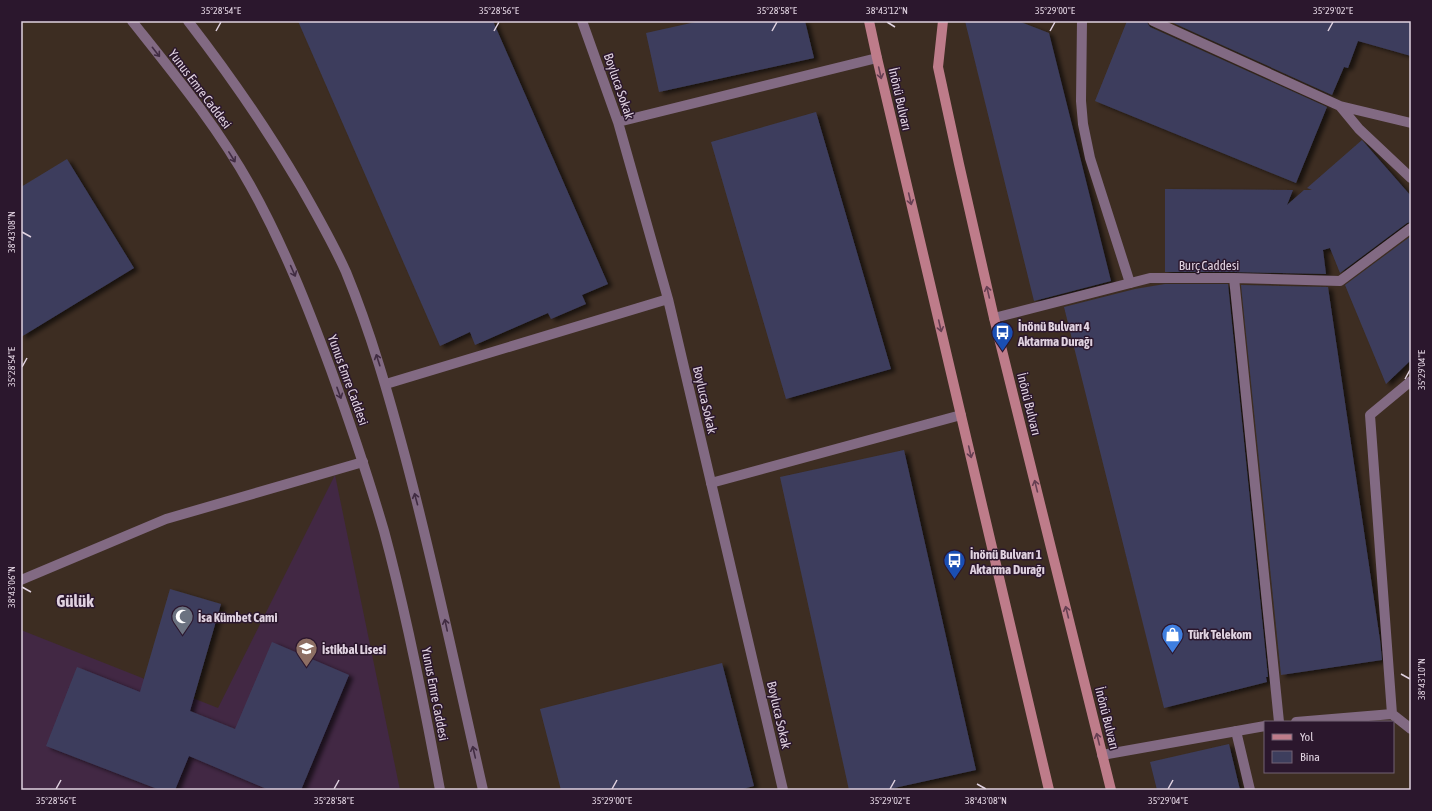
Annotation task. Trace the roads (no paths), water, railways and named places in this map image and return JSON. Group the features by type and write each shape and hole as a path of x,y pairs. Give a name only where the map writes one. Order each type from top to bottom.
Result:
{"main road":[{"name":"İnönü Bulvarı","path":"870,21 877,58 1049,790"},
{"name":"İnönü Bulvarı","path":"943,21 938,67 994,318 1111,790"}],"street":[{"name":"Yunus Emre Caddesi","path":"132,21 182,84 217,133 249,184 274,231 299,285 353,432 384,530 409,630 440,790"},
{"name":"Yunus Emre Caddesi","path":"188,21 251,107 317,214 345,271 368,329 386,384 418,504 483,790"},
{"name":"Boyluca Sokak","path":"582,21 618,122 668,299 783,790"},
{"path":"1082,21 1081,101 1084,129 1090,158 1130,283"},
{"path":"1153,21 1340,106 1411,123"},
{"path":"618,122 877,58"},
{"path":"1340,106 1359,129 1411,178"},
{"name":"Burç Caddesi","path":"994,318 1150,278 1234,278 1340,281 1411,228"},
{"path":"1234,278 1279,721"},
{"path":"386,384 668,299"},
{"path":"1392,714 1370,415 1411,380"},
{"path":"711,483 961,415"},
{"path":"21,580 166,519 362,462"},
{"path":"1308,721 1392,714 1411,728"},
{"path":"1102,755 1264,726"},
{"path":"1236,731 1250,790"}],"place":[{"name":"İnönü Bulvarı 4 Aktarma Durağı","path":"1003,352"},
{"name":"İnönü Bulvarı 1 Aktarma Durağı","path":"954,580"},
{"name":"İsa Kümbet Cami","path":"183,636"},
{"name":"Türk Telekom","path":"1173,654"},
{"name":"İstikbal Lisesi","path":"306,668"}],"district":[{"name":"Gülük","path":"75,601"}]}
